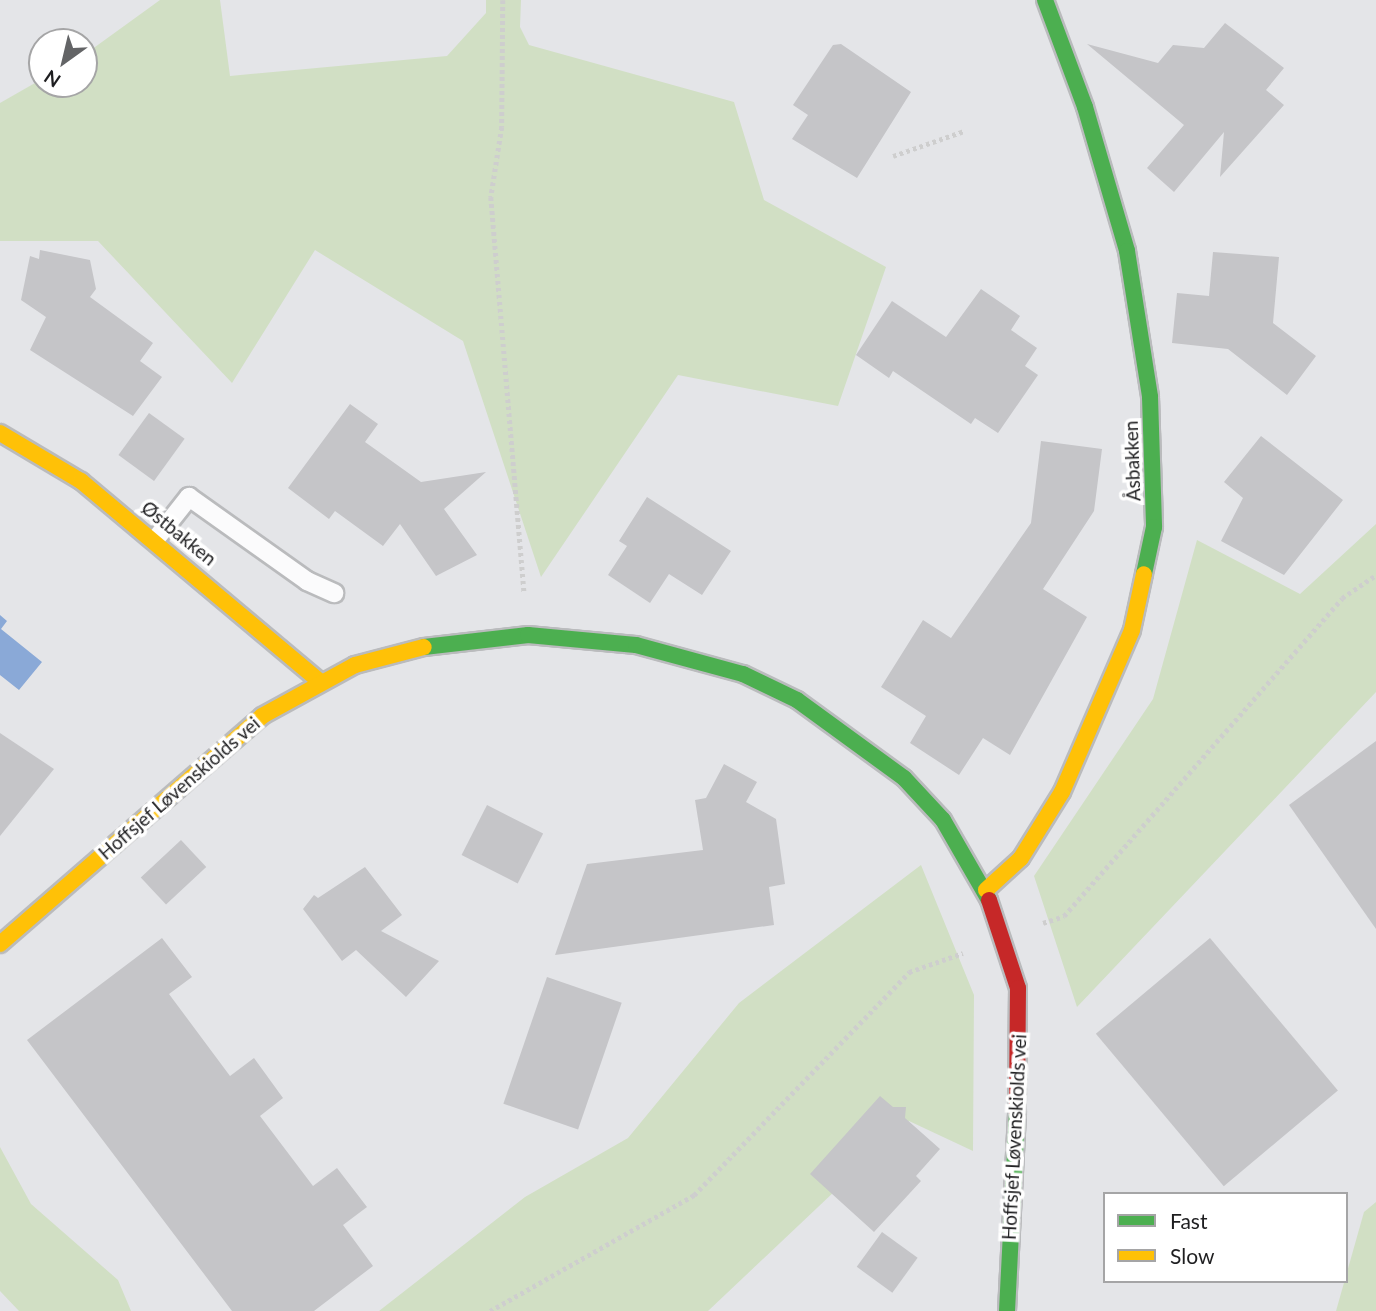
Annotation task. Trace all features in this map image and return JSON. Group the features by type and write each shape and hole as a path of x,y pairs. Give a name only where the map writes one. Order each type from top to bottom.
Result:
{"street":[{"name":"Åsbakken","path":"986,890 1021,858 1062,792 1132,630 1149,574 1154,527 1150,397 1127,251 1085,107 1045,0"},
{"name":"Østbakken","path":"0,433 81,481 155,540 319,681"},
{"name":"Hoffsjef Løvenskiolds vei","path":"0,944 219,751 319,681 398,650 528,635 577,636 688,655 797,701 904,778 943,820 986,890 1006,937 1018,988 1021,1028 1007,1311"}],"lane":[{"path":"155,540 189,496 285,566 334,593"}],"path":[{"path":"503,0 502,127 491,197 528,635"},
{"path":"893,156 964,131"},
{"path":"490,1311 694,1195 909,972 1063,916 1342,598 1376,575"}],"green space":[{"path":"160,0 220,0 230,76 447,56 486,13 486,0 521,0 520,27 529,45 734,102 764,200 886,267 838,406 678,375 541,577 463,341 315,250 232,383 98,241 0,241 0,103 28,87 28,98 98,98 98,45"},
{"path":"1376,524 1376,692 1077,1007 1034,876 1153,699 1197,540 1300,594"},
{"path":"921,865 974,995 973,1151 909,1121 708,1311 379,1311 525,1197 628,1138 739,1003"},
{"path":"0,1147 31,1204 118,1280 131,1311 19,1311 0,1291"},
{"path":"1376,1202 1376,1311 1336,1311 1344,1283 1348,1283 1348,1269 1364,1212"}],"water":[{"path":"0,615 7,621 1,629 42,662 19,690 0,675"}],"building":[{"path":"1225,23 1284,68 1266,90 1284,105 1220,177 1224,132 1174,192 1147,168 1184,125 1087,44 1158,63 1173,45 1204,48"},
{"path":"841,44 911,92 857,178 792,139 808,115 793,105 833,45"},
{"path":"40,250 90,260 96,289 90,297 153,343 140,361 162,377 133,416 30,350 46,317 21,300 30,256 39,259"},
{"path":"1213,252 1279,257 1273,323 1316,356 1287,395 1228,349 1172,343 1177,293 1209,296"},
{"path":"981,289 1020,316 1011,330 1037,348 1025,366 1038,375 998,433 975,418 971,424 893,371 889,378 856,355 892,301 946,337"},
{"path":"350,404 378,424 365,442 421,482 486,472 444,509 477,555 436,576 400,524 383,546 335,511 329,519 288,488"},
{"path":"149,413 185,439 154,481 118,455"},
{"path":"1261,436 1343,500 1284,575 1221,541 1243,498 1224,482"},
{"path":"1041,441 1102,449 1094,511 1043,589 1087,617 1010,755 983,738 959,775 910,743 926,716 881,687 923,620 951,638 1031,523"},
{"path":"647,497 731,551 702,595 669,574 650,603 608,575 627,546 619,541"},
{"path":"0,733 54,769 0,836"},
{"path":"1376,741 1376,929 1289,805"},
{"path":"724,764 757,782 746,802 776,819 785,884 769,887 774,925 555,955 587,864 703,850 695,800 706,798"},
{"path":"487,805 543,834 518,883 462,855"},
{"path":"181,840 206,867 166,905 141,878"},
{"path":"365,867 402,915 381,931 439,961 406,997 356,950 342,961 303,909 314,895 318,898"},
{"path":"162,938 192,977 169,994 230,1076 254,1058 283,1098 260,1116 313,1186 337,1168 367,1207 343,1225 373,1266 314,1311 232,1311 27,1040"},
{"path":"1210,938 1338,1090 1224,1186 1096,1034"},
{"path":"547,977 622,1003 578,1129 503,1104"},
{"path":"880,1096 893,1107 906,1107 905,1118 940,1149 916,1176 921,1181 874,1232 810,1174"},
{"path":"882,1232 918,1258 892,1293 857,1267"}],"traffic: fast":[{"path":"1045,0 1085,107 1127,251 1150,397 1154,527 1144,574"},
{"path":"424,647 528,635 636,645 743,674 797,700 904,778 943,820 989,900"},
{"path":"1007,1311 1017,1111"}],"traffic: slow":[{"path":"0,433 81,481 319,681"},
{"path":"986,890 1021,858 1062,792 1132,630 1144,574"},
{"path":"0,944 262,716 355,665 424,647"}],"traffic: jam":[{"path":"989,900 1018,988 1017,1111"}]}
